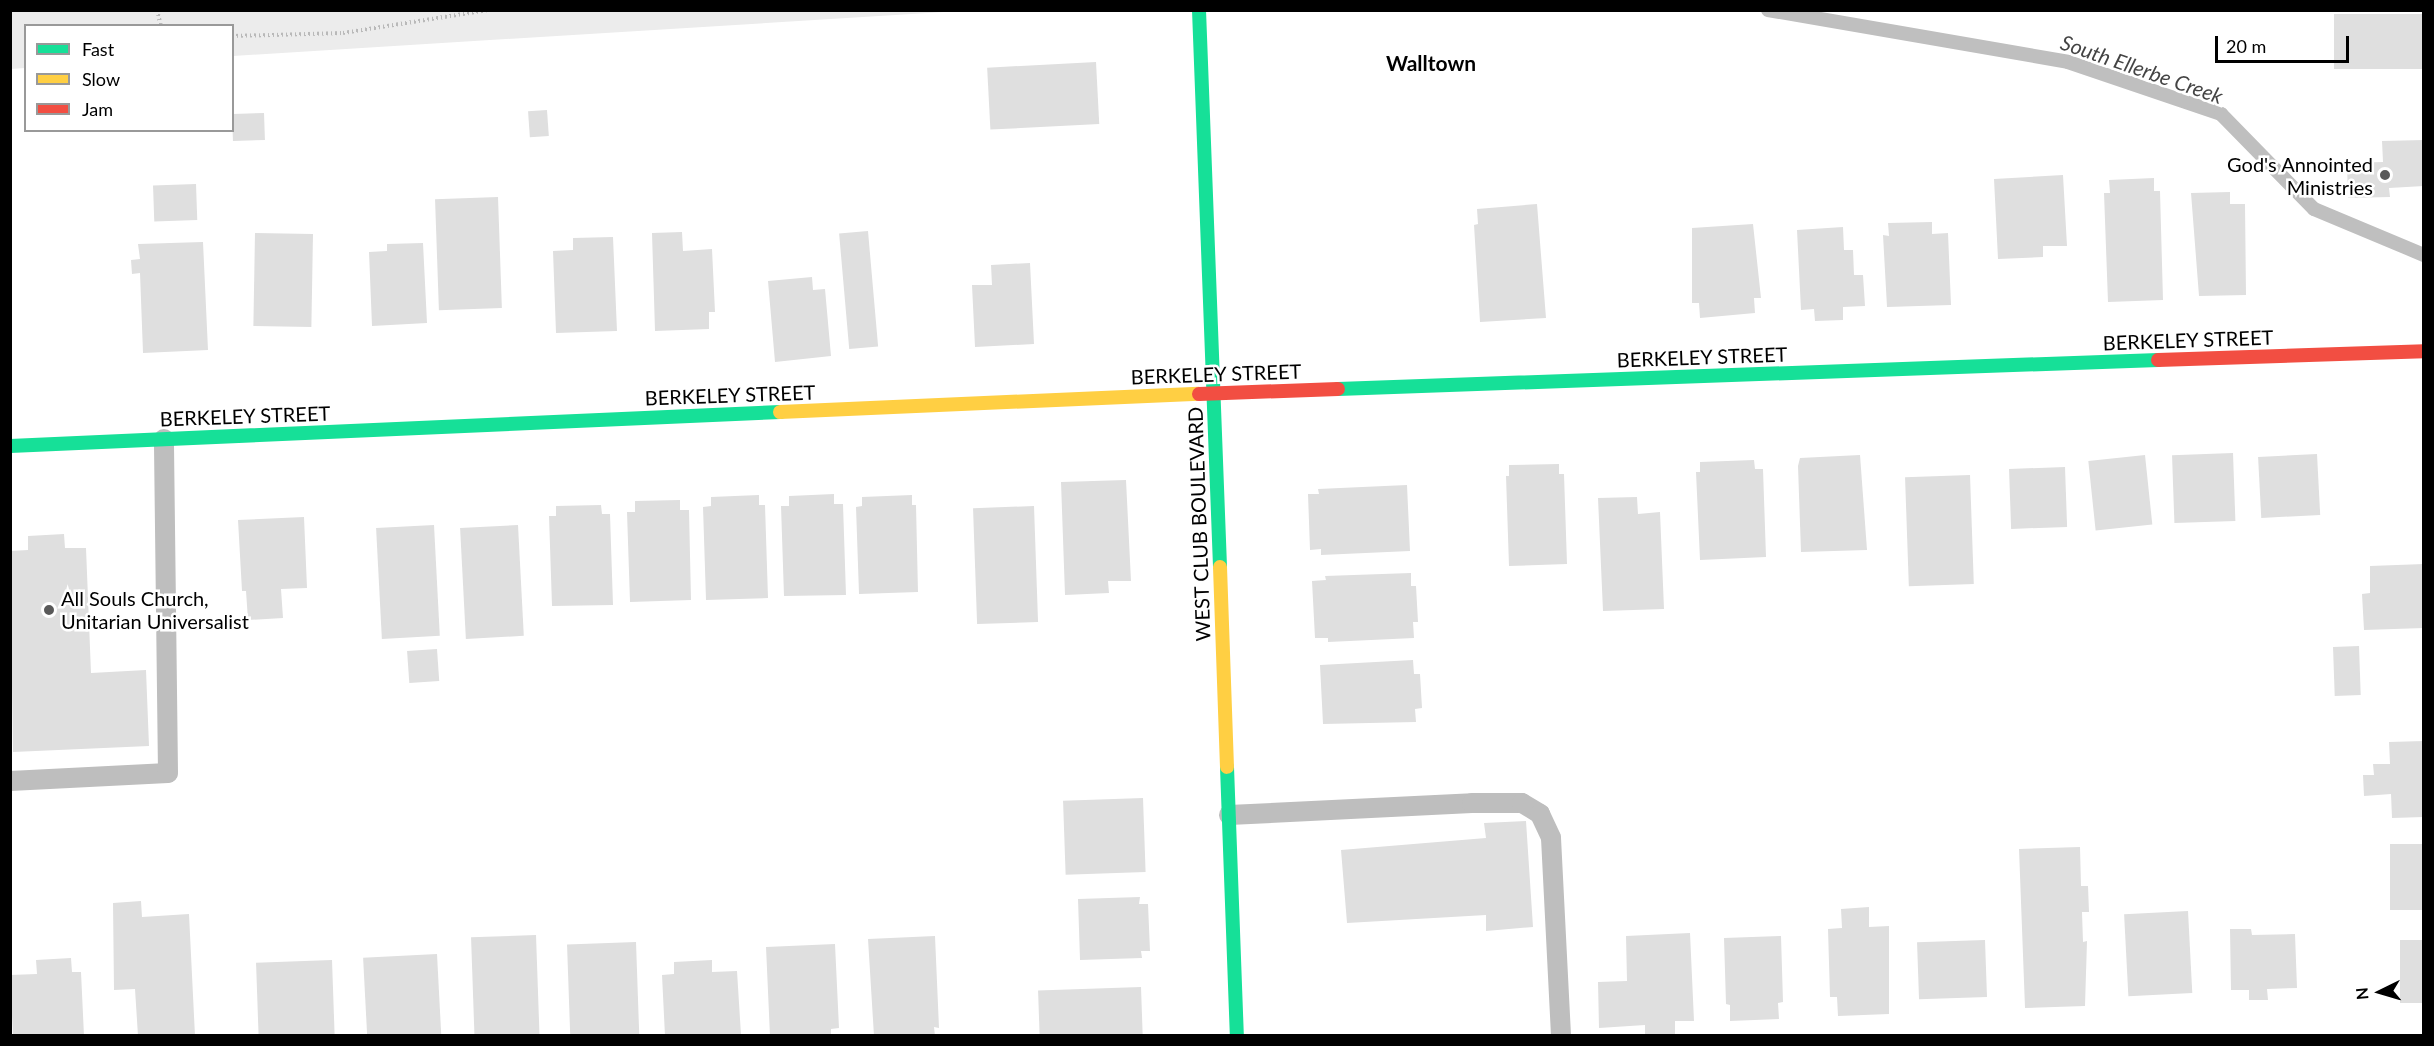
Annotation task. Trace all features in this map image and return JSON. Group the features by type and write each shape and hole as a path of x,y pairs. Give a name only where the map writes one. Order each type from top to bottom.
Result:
{"street":[{"name":"WEST CLUB BOULEVARD","path":"1199,10 1237,1035"},
{"name":"BERKELEY STREET","path":"10,446 1214,394 2424,351"}],"lane":[{"path":"10,781 168,773 164,439"},
{"path":"1229,815 1522,803 1540,814 1551,838 1561,1035"}],"path":[{"path":"234,36 343,33 488,10"}],"shaded area":[{"path":"11,10 960,10 234,56 234,24 24,24 24,68 11,69"}],"building":[{"path":"2334,14 2424,14 2424,69 2334,69"},
{"path":"1096,62 1099,124 990,130 987,68"},
{"path":"547,110 549,136 530,137 528,111"},
{"path":"264,113 265,140 233,141 234,114"},
{"name":"God's Annointed Ministries","path":"2424,140 2424,186 2389,188 2390,197 2348,198 2347,163 2383,162 2382,141"},
{"path":"2063,175 2067,246 2043,246 2043,257 1998,259 1994,179"},
{"path":"2154,178 2154,191 2160,191 2163,300 2108,302 2104,193 2110,193 2109,180"},
{"path":"196,184 197,220 154,221 153,186"},
{"path":"2230,192 2230,204 2245,204 2246,295 2199,296 2191,193"},
{"path":"498,197 502,308 439,310 435,199"},
{"path":"1537,204 1546,318 1480,322 1474,225 1478,224 1477,209"},
{"path":"1932,222 1932,234 1948,233 1951,305 1887,307 1883,235 1889,236 1888,223"},
{"path":"1753,224 1761,298 1754,298 1755,313 1700,318 1699,303 1692,303 1692,228"},
{"path":"1843,227 1844,250 1853,250 1854,275 1863,275 1865,306 1843,307 1843,320 1815,321 1814,309 1801,310 1797,230"},
{"path":"868,231 878,347 849,349 839,234"},
{"path":"682,232 683,251 712,249 715,312 709,312 709,329 655,331 652,233"},
{"path":"255,233 313,234 311,327 253,326"},
{"path":"613,237 617,331 556,333 553,251 573,250 573,238"},
{"path":"203,242 208,350 143,353 140,273 132,274 131,260 140,259 138,244"},
{"path":"423,243 427,323 372,326 369,252 387,251 387,244"},
{"path":"1030,263 1034,344 975,347 972,285 992,285 991,265"},
{"path":"812,277 813,290 825,289 831,356 775,362 768,281"},
{"path":"2233,453 2235,521 2174,523 2172,455"},
{"path":"2317,454 2320,515 2261,518 2258,457"},
{"path":"1860,455 1867,550 1801,552 1798,466 1800,458"},
{"path":"2145,455 2152,525 2096,531 2088,461"},
{"path":"1754,460 1755,469 1763,469 1766,557 1700,560 1696,472 1700,472 1700,462"},
{"path":"1559,464 1559,474 1564,474 1567,564 1509,566 1506,476 1509,476 1509,465"},
{"path":"2065,467 2067,527 2011,529 2009,469"},
{"path":"1970,475 1974,584 1909,586 1905,477"},
{"path":"1126,480 1131,581 1108,581 1109,593 1065,595 1061,482"},
{"path":"1407,485 1410,551 1321,555 1321,549 1310,550 1308,494 1319,494 1318,489"},
{"path":"834,494 834,504 843,504 846,595 784,596 781,506 789,506 789,496"},
{"path":"759,495 759,505 765,505 768,598 706,600 703,507 711,506 711,497"},
{"path":"912,495 912,505 916,505 918,592 859,594 856,507 862,506 862,497"},
{"path":"1637,497 1638,514 1660,512 1664,609 1603,611 1598,498"},
{"path":"680,500 680,510 689,510 691,600 630,602 627,512 635,512 635,501"},
{"path":"601,505 602,514 610,514 613,605 552,606 549,516 556,516 556,506"},
{"path":"1034,506 1038,622 977,624 973,508"},
{"path":"304,517 307,588 281,589 283,618 248,620 246,591 242,591 238,520"},
{"path":"434,525 440,636 382,639 376,528"},
{"path":"518,525 524,636 466,639 460,528"},
{"name":"All Souls Church, Unitarian Universalist","path":"64,534 65,548 86,548 91,673 146,670 149,746 13,752 10,551 28,550 28,536"},
{"path":"2424,564 2424,628 2364,630 2362,594 2370,593 2370,566"},
{"path":"1411,573 1411,586 1416,586 1418,622 1413,622 1414,638 1328,642 1328,638 1315,638 1312,581 1326,580 1325,576"},
{"path":"2359,646 2361,695 2335,696 2333,647"},
{"path":"437,649 439,681 409,683 407,651"},
{"path":"1413,660 1414,674 1420,674 1422,708 1415,709 1416,722 1323,724 1320,665"},
{"path":"2424,741 2424,817 2392,818 2391,794 2364,796 2363,775 2374,775 2373,764 2390,764 2389,742"},
{"path":"1143,798 1146,872 1066,875 1063,801"},
{"path":"1526,821 1533,927 1486,931 1486,915 1347,923 1341,850 1486,838 1484,823"},
{"path":"2390,844 2424,844 2424,910 2390,910"},
{"path":"2080,847 2081,886 2088,886 2089,912 2082,912 2083,942 2087,941 2085,1006 2025,1008 2019,849"},
{"path":"1140,897 1139,904 1148,904 1150,951 1141,951 1142,958 1080,960 1078,899"},
{"path":"141,901 142,917 189,914 195,1036 138,1036 135,989 114,990 113,903"},
{"path":"1869,907 1869,927 1889,926 1889,1014 1838,1016 1837,997 1830,997 1828,929 1842,928 1841,909"},
{"path":"2188,911 2192,993 2128,996 2124,914"},
{"path":"2230,929 2251,929 2252,935 2295,934 2297,988 2267,989 2268,1000 2249,1000 2249,990 2231,990"},
{"path":"1690,933 1694,1021 1675,1021 1675,1034 1645,1035 1645,1025 1599,1028 1598,982 1627,981 1626,936"},
{"path":"536,935 540,1036 474,1036 471,937"},
{"path":"935,936 939,1028 934,1027 935,1036 874,1036 868,939"},
{"path":"1781,936 1783,1002 1778,1003 1779,1019 1730,1021 1730,1005 1726,1004 1724,938"},
{"path":"1985,940 1987,997 1919,999 1917,942"},
{"path":"2400,940 2424,940 2424,1003 2400,1003"},
{"path":"636,942 639,1034 570,1036 567,944"},
{"path":"835,944 839,1028 831,1029 831,1036 770,1036 766,947"},
{"path":"437,954 441,1036 367,1036 363,958"},
{"path":"71,958 72,972 81,972 84,1036 13,1036 10,975 37,974 36,960"},
{"path":"332,960 335,1036 259,1036 256,963"},
{"path":"712,960 712,972 737,971 741,1035 665,1036 662,975 674,974 674,962"},
{"path":"1141,987 1143,1036 1040,1036 1038,991"}],"waterway":[{"name":"South Ellerbe Creek","path":"1768,10 2068,62 2221,114 2314,209 2424,255"}],"traffic: fast":[{"path":"1199,10 1220,567"},
{"path":"1338,389 2158,360"},
{"path":"10,446 780,412"},
{"path":"1227,767 1237,1036"}],"traffic: slow":[{"path":"780,412 1199,394"},
{"path":"1220,567 1227,767"}],"traffic: jam":[{"path":"2158,360 2424,351"},
{"path":"1199,394 1338,389"}],"place":[{"name":"God's Annointed Ministries","path":"2385,175"},
{"name":"All Souls Church, Unitarian Universalist","path":"49,610"}],"district":[{"name":"Walltown","path":"1431,63"}]}
